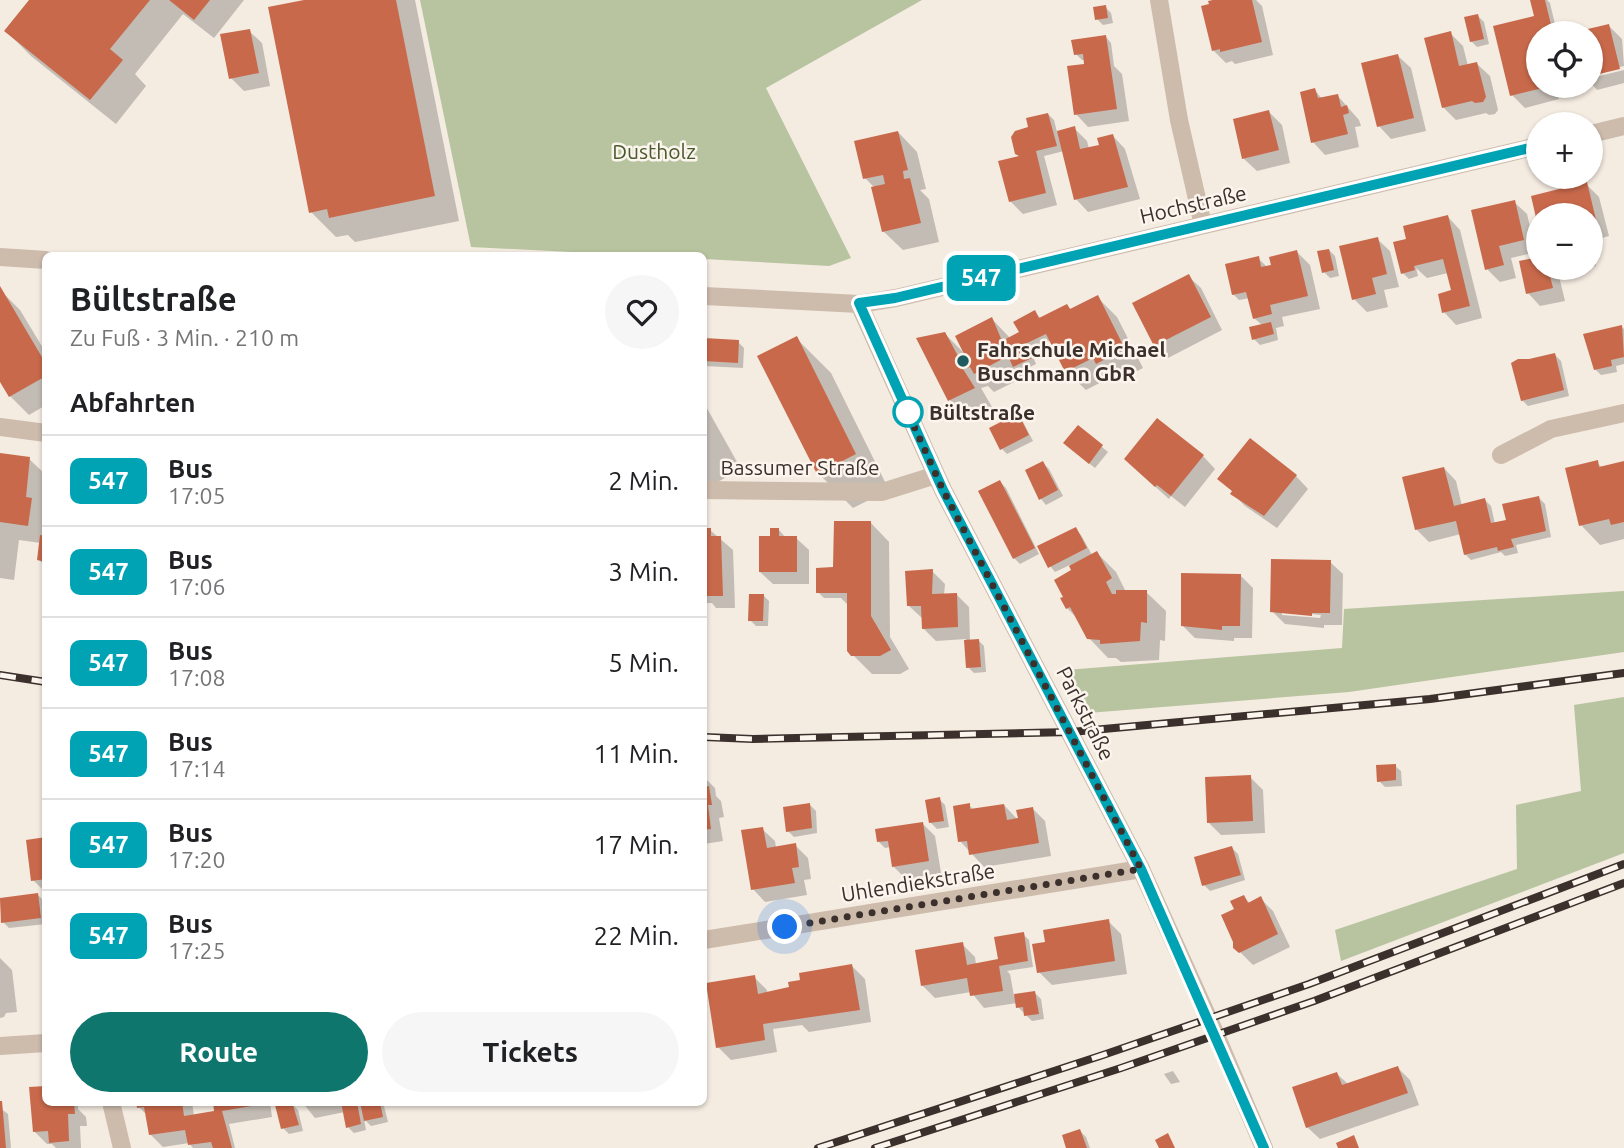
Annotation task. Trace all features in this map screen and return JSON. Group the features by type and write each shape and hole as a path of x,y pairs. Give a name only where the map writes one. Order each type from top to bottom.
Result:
{"street":[{"path":"1159,0 1180,120 1203,225"},
{"path":"1603,131 1624,126"},
{"name":"Hochstraße","path":"859,303 895,298 1526,149"},
{"path":"0,257 42,260"},
{"path":"707,296 859,303"},
{"name":"Parkstraße","path":"859,303 936,475 1141,869 1264,1148"},
{"path":"1501,455 1551,429 1624,413"},
{"path":"0,427 42,432"},
{"name":"Bassumer Straße","path":"707,490 882,492 936,475"},
{"name":"Uhlendiekstraße","path":"707,940 1141,869"},
{"path":"0,1046 42,1043"},
{"path":"112,1106 122,1148"}],"green space":[{"name":"Dustholz","path":"420,0 922,0 766,88 851,258 829,266 707,259 707,252 571,252 471,247"},
{"path":"1624,591 1624,652 1349,692 1088,713 1066,670 1342,648 1344,609"},
{"path":"1624,697 1624,853 1341,961 1335,930 1517,869 1516,805 1581,791 1574,705"}],"building":[{"path":"29,0 150,0 110,49 123,60 90,100 4,31"},
{"path":"169,0 210,0 194,20"},
{"path":"304,0 396,0 435,196 329,218 327,209 309,213 268,7"},
{"path":"1213,0 1252,0 1262,42 1220,52 1220,49 1212,51 1201,6"},
{"path":"1530,0 1545,0 1550,21 1526,21 1526,92 1510,96 1493,26 1534,16"},
{"path":"1106,5 1108,18 1095,20 1093,7"},
{"path":"1478,14 1484,39 1470,42 1464,17"},
{"path":"1609,24 1620,69 1603,73 1603,25"},
{"path":"250,29 259,73 229,79 220,34"},
{"path":"1451,31 1459,66 1477,62 1486,97 1483,102 1472,101 1442,108 1424,38"},
{"path":"1106,35 1117,109 1074,115 1067,66 1084,64 1083,54 1074,55 1071,40"},
{"path":"1398,54 1414,118 1377,127 1361,63"},
{"path":"1315,88 1318,98 1338,94 1341,107 1347,105 1349,113 1343,115 1348,134 1311,143 1300,92"},
{"path":"1269,110 1279,150 1242,159 1233,119"},
{"path":"1048,113 1057,146 1036,151 1046,193 1009,202 998,161 1019,156 1015,154 1011,137 1015,131 1028,127 1026,118"},
{"path":"1075,126 1080,149 1099,145 1097,138 1113,134 1128,187 1074,200 1057,131"},
{"path":"898,131 908,170 903,171 904,179 910,178 921,223 882,232 871,187 885,184 883,175 863,179 854,141"},
{"path":"1559,189 1589,189 1592,203 1533,203 1531,196"},
{"path":"1515,200 1524,240 1499,246 1504,265 1485,270 1471,210"},
{"path":"1448,215 1470,306 1442,313 1438,294 1451,290 1443,259 1414,266 1415,270 1401,274 1393,242 1406,239 1403,226"},
{"path":"1378,237 1387,274 1372,278 1376,294 1352,300 1339,246"},
{"path":"1329,249 1334,270 1322,273 1317,251"},
{"path":"1297,250 1308,296 1270,305 1272,314 1253,319 1246,292 1232,295 1225,264 1259,256 1261,267 1271,265 1269,257"},
{"path":"1526,260 1526,280 1551,280 1553,288 1526,294 1519,261"},
{"path":"1189,274 1211,317 1154,346 1132,303"},
{"path":"0,286 42,357 42,378 9,397 0,382"},
{"path":"1098,295 1125,349 1096,364 1093,358 1065,372 1046,334 1025,344 1032,358 1013,367 1008,356 974,374 970,367 963,369 975,388 948,401 916,338 945,332 958,356 964,354 955,336 992,317 1002,341 1019,332 1013,322 1035,310 1039,318 1067,304 1070,309"},
{"path":"1271,322 1274,334 1252,340 1249,327"},
{"path":"1622,325 1624,357 1611,360 1612,366 1594,370 1583,334"},
{"path":"797,336 856,454 817,474 757,356"},
{"path":"707,338 739,340 738,363 707,361"},
{"path":"1555,353 1564,390 1521,401 1511,363 1518,359"},
{"path":"1018,413 1029,435 1000,450 989,428"},
{"path":"1157,418 1204,455 1171,496 1157,485 1155,487 1124,459"},
{"path":"1078,425 1103,445 1089,464 1063,443"},
{"path":"1250,438 1297,475 1264,516 1230,494 1232,491 1217,479"},
{"path":"0,453 30,457 26,497 32,498 28,526 0,522"},
{"path":"1598,460 1599,467 1624,461 1624,522 1611,525 1609,519 1579,526 1565,468"},
{"path":"1043,461 1058,490 1039,500 1025,470"},
{"path":"1444,467 1454,506 1485,498 1491,523 1506,520 1502,504 1539,496 1546,531 1511,539 1514,547 1498,551 1497,547 1464,555 1456,521 1415,530 1402,477"},
{"path":"1000,480 1035,548 1013,559 978,491"},
{"path":"834,521 871,521 871,616 891,650 880,656 851,656 847,651 847,593 816,593 816,568 833,567"},
{"path":"1076,527 1087,548 1048,568 1037,546"},
{"path":"707,528 711,528 711,536 721,536 723,596 707,596"},
{"path":"770,528 779,528 779,536 797,536 797,572 759,572 759,536 770,536"},
{"path":"40,535 42,561 37,560"},
{"path":"1097,551 1112,578 1106,582 1112,594 1116,594 1116,590 1147,590 1147,623 1141,622 1140,641 1100,644 1100,640 1087,639 1070,607 1066,609 1060,598 1063,597 1054,580 1071,570 1069,566"},
{"path":"1271,559 1331,560 1330,613 1312,613 1312,616 1270,612"},
{"path":"933,569 932,594 957,593 958,627 922,629 921,606 907,606 905,571"},
{"path":"1181,573 1241,574 1240,626 1222,626 1222,630 1181,626"},
{"path":"749,594 764,594 763,621 748,621"},
{"path":"979,639 981,667 966,668 964,640"},
{"path":"1396,764 1396,780 1377,782 1376,765"},
{"path":"1251,775 1253,821 1207,823 1205,777"},
{"path":"707,786 712,805 708,805 711,829 707,830"},
{"path":"940,797 944,821 929,823 925,800"},
{"path":"810,803 812,828 786,832 783,807"},
{"path":"970,803 970,809 1004,804 1007,820 1018,818 1016,810 1033,807 1039,843 969,855 967,841 958,842 953,806"},
{"path":"923,822 929,861 892,867 888,841 877,842 875,829"},
{"path":"763,827 767,848 796,843 799,867 792,868 795,883 751,890 741,830"},
{"path":"42,838 42,880 31,881 26,840"},
{"path":"1232,846 1241,875 1202,886 1194,857"},
{"path":"38,893 41,918 1,923 0,898"},
{"path":"1244,895 1248,903 1261,896 1278,934 1239,953 1233,948 1221,915 1234,909 1230,901"},
{"path":"1109,919 1115,961 1037,973 1032,944 1045,942 1043,930"},
{"path":"1024,932 1028,961 999,966 1003,991 970,996 967,978 921,986 915,950 963,942 967,965 998,959 994,937"},
{"path":"852,964 860,1010 763,1024 765,1040 716,1048 707,983 755,975 758,994 789,987 788,982 800,980 799,973"},
{"path":"1035,991 1039,1014 1024,1016 1023,1007 1016,1008 1014,994"},
{"path":"1398,1066 1408,1093 1306,1128 1292,1087 1337,1072 1342,1085"},
{"path":"42,1086 42,1106 74,1106 75,1114 68,1114 69,1141 49,1143 48,1131 33,1132 29,1087"},
{"path":"2,1101 6,1148 0,1148"},
{"path":"137,1106 183,1106 184,1116 214,1111 213,1106 252,1106 222,1111 232,1148 213,1148 211,1142 188,1145 185,1130 149,1135 144,1107"},
{"path":"275,1106 293,1106 299,1125 281,1129"},
{"path":"342,1106 358,1106 361,1124 346,1128"},
{"path":"361,1106 381,1106 383,1117 364,1121"},
{"path":"1080,1129 1087,1148 1066,1148 1062,1135"},
{"path":"1168,1133 1175,1148 1159,1148 1155,1140"},
{"path":"1354,1135 1359,1148 1338,1148 1336,1143"}],"railway":[{"path":"707,737 753,739 1071,732 1430,699 1624,673"},
{"path":"0,675 42,681"},
{"path":"818,1148 1309,984 1624,864"},
{"path":"875,1148 1121,1068 1314,1001 1624,883"}],"bus line":[{"name":"547","path":"1264,1148 1141,869 943,490 859,303 895,298 1526,149"}],"place":[{"name":"Fahrschule Michael Buschmann GbR","path":"963,361"},
{"name":"Bültstraße","path":"908,412"}],"route":[{"path":"785,927 1141,869 943,490 903,402 908,412"}]}
